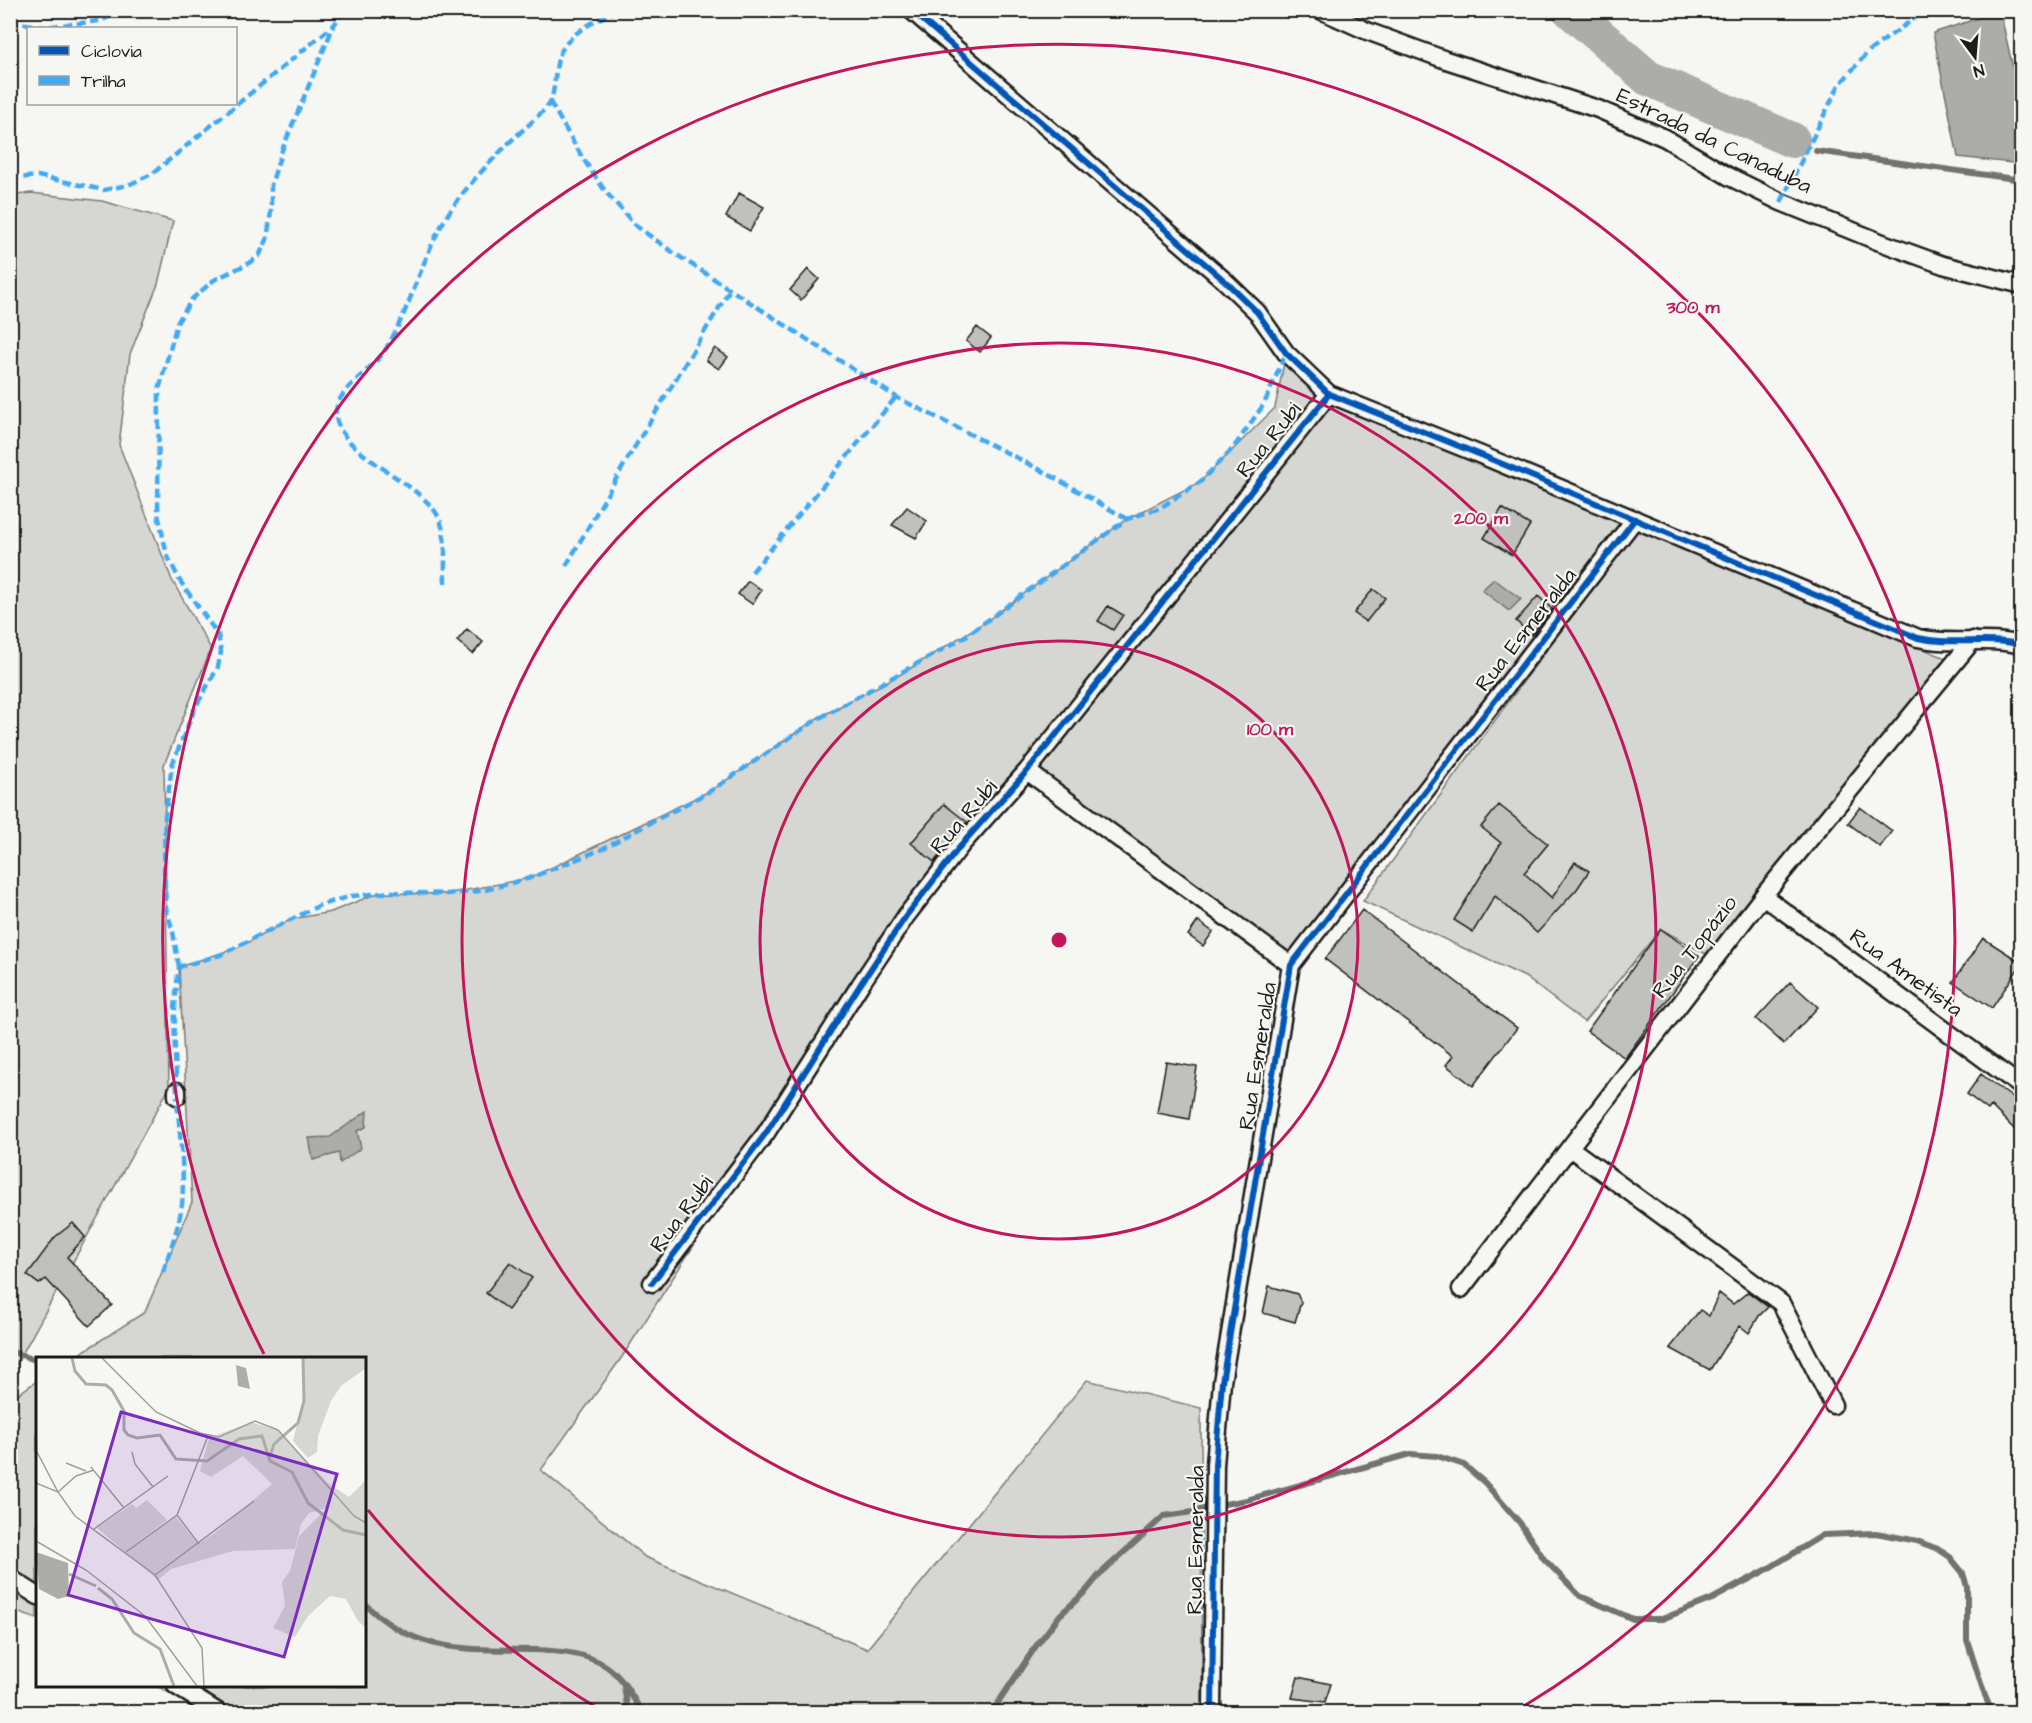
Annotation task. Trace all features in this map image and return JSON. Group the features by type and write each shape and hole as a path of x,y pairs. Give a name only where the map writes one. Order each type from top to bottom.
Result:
{"street":[{"path":"911,10 1225,281 1257,312 1286,353 1329,394 1481,455 1918,638 1949,642 1989,640 2022,645"},
{"name":"Estrada da Canaduba","path":"1320,10 1367,31 1446,60 1598,109 1665,138 1728,176 1781,202 1880,242 1943,265 2022,285"},
{"name":"Rua Rubi","path":"652,1283 766,1133 906,916 962,844 1027,771 1329,394"},
{"name":"Rua Esmeralda","path":"1212,1713 1215,1465 1222,1382 1291,965 1635,519"},
{"name":"Rua Topázio","path":"1461,1289 1763,896 1973,640"},
{"name":"Rua Rubi","path":"1027,771 1291,965"},
{"name":"Rua Ametista","path":"1763,896 2022,1087"},
{"path":"1570,1148 1781,1303 1833,1405"},
{"path":"10,1578 36,1595"},
{"path":"178,1687 218,1713"}],"shaded area":[{"path":"2000,11 2021,104 2021,164 1958,157 1933,33"},
{"path":"31,193 102,201 173,221 158,284 130,354 119,445 172,580 211,649 164,765 169,1088 11,1374 10,196"},
{"path":"1286,353 1329,394 1635,519 1290,953 1028,772 906,916 622,1357 541,1470 645,1557 867,1649 1087,1380 1201,1408 1202,1712 202,1712 159,1687 366,1687 366,1357 75,1357 145,1312 192,1202 179,967 239,947 292,919 331,912 378,893 446,894 530,878 712,790 816,719 901,674 985,622 1127,519 1200,482 1275,408"},
{"path":"1635,529 1948,659 1706,954 1661,929 1584,1022 1525,977 1363,901"},
{"path":"1494,579 1521,599 1509,611 1482,590"},
{"path":"367,1111 366,1127 357,1131 361,1148 340,1163 339,1153 313,1160 309,1138 330,1137"},
{"path":"36,1382 36,1619 11,1610 11,1399"}],"building":[{"path":"739,193 764,207 750,231 726,217"},
{"path":"808,269 819,279 801,300 790,290"},
{"path":"977,327 991,338 980,352 966,341"},
{"path":"715,348 728,357 719,369 706,360"},
{"path":"907,507 927,521 916,538 892,525"},
{"path":"1502,508 1530,525 1512,555 1484,538"},
{"path":"748,581 762,590 752,604 738,594"},
{"path":"1373,589 1385,598 1366,622 1354,613"},
{"path":"1538,596 1552,609 1531,635 1516,621"},
{"path":"1108,606 1123,615 1113,630 1098,621"},
{"path":"467,629 483,642 473,654 457,641"},
{"path":"944,804 967,822 934,862 911,843"},
{"path":"1499,805 1548,844 1524,873 1552,898 1575,862 1589,871 1577,889 1537,933 1495,896 1473,932 1454,920 1501,843 1481,827"},
{"path":"1860,807 1892,831 1880,847 1848,823"},
{"path":"1362,910 1517,1028 1473,1086 1446,1065 1453,1056 1325,959"},
{"path":"1198,921 1213,932 1203,946 1188,935"},
{"path":"1661,929 1699,956 1625,1058 1587,1031"},
{"path":"1983,938 2022,963 1992,1008 1953,982"},
{"path":"1790,982 1818,1007 1784,1044 1756,1019"},
{"path":"1166,1062 1197,1067 1189,1119 1157,1113"},
{"path":"1981,1074 2022,1105 2022,1137 1991,1106 1988,1110 1967,1094"},
{"path":"73,1223 85,1237 67,1257 112,1305 89,1326 46,1279 39,1284 27,1275 55,1237"},
{"path":"510,1262 532,1278 508,1310 486,1293"},
{"path":"1269,1286 1297,1294 1301,1302 1295,1322 1263,1313"},
{"path":"1748,1292 1768,1307 1759,1316 1749,1333 1740,1326 1710,1370 1670,1348 1700,1310 1709,1316 1719,1293 1733,1304"},
{"path":"1298,1677 1331,1684 1325,1702 1292,1698"}],"waterway":[{"path":"1570,10 1648,78 1792,140"},
{"path":"1816,151 2022,180"},
{"path":"10,1351 36,1360"},
{"path":"992,1712 1036,1646 1060,1615 1086,1591 1100,1574 1164,1516 1247,1500 1410,1454 1437,1456 1464,1465 1485,1483 1520,1523 1544,1559 1580,1596 1633,1619 1662,1619 1712,1599 1766,1570 1823,1535 1876,1533 1917,1541 1938,1549 1950,1557 1963,1573 1967,1587 1967,1640 1992,1712"},
{"path":"366,1605 383,1620 403,1632 444,1646 488,1650 553,1651 590,1658 606,1666 617,1676 642,1712"},
{"path":"624,1686 628,1712"}],"marked path":[{"path":"10,21 42,27 100,21 125,10"},
{"path":"237,104 334,25 344,10"},
{"path":"445,583 444,540 438,516 415,491 351,444 341,431 336,417 337,407 347,389 381,356 387,347 405,311 436,236 457,201 485,168 548,106 554,88 558,59 565,45 582,29 617,10"},
{"path":"1781,202 1839,85 1869,51 1926,10"},
{"path":"179,967 166,908 165,817 172,765 195,708 218,667 221,652 218,635 180,581 167,555 158,514 159,390 177,323 192,299 214,280 259,256 267,240 271,212 271,185 282,150 334,25"},
{"path":"550,102 605,191 636,226 896,397 1041,470 1127,519"},
{"path":"10,179 38,176 104,190 128,185 152,174 236,105"},
{"path":"566,566 628,458 731,288"},
{"path":"177,1091 175,1029 179,967 220,955 320,905 352,896 392,892 446,894 482,891 530,878 600,850 712,790 816,720 963,638 1127,519 1160,508 1200,482 1234,447 1264,404 1286,353"},
{"path":"752,572 896,397"},
{"path":"163,1272 177,1230 182,1204 182,1164 177,1096"}],"cycle path":[{"path":"911,10 1225,281 1257,312 1286,353 1329,394 1481,455 1918,638 1944,641 1996,641 2022,645"},
{"path":"652,1283 766,1133 906,916 962,844 1027,771 1329,394"},
{"path":"1212,1712 1215,1465 1222,1382 1291,965 1635,519"}]}
